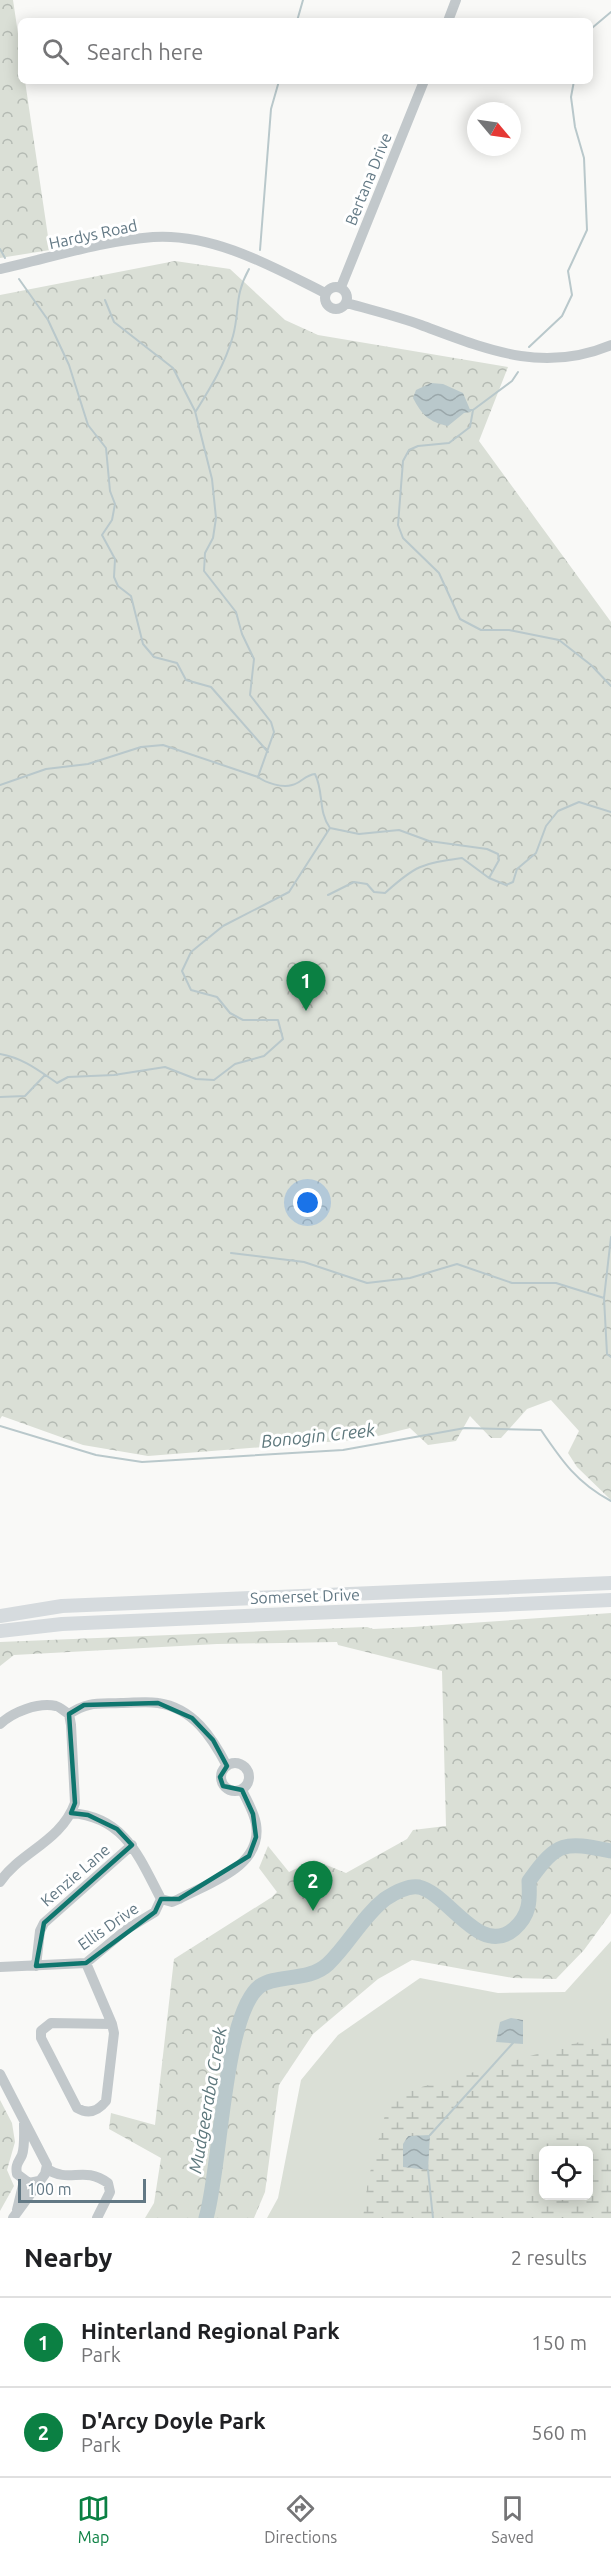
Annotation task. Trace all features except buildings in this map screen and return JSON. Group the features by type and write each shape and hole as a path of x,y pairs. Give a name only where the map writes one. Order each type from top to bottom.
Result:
{"main road":[{"name":"Somerset Drive","path":"2,1614 62,1606 611,1583"},
{"path":"360,1594 361,1611"},
{"name":"Somerset Drive","path":"0,1631 28,1626 611,1600"}],"street":[{"path":"449,18 456,0"},
{"name":"Bertana Drive","path":"341,288 422,84"},
{"name":"Hardys Road","path":"0,268 124,241 155,237 179,238 204,242 261,261 326,294"},
{"path":"334,287 341,288 347,294 347,303 341,309 332,309 326,303 326,294 334,287"},
{"path":"347,303 418,324 481,348 520,357 542,359 569,357 611,345"},
{"path":"69,1714 84,1705 151,1702 165,1704 203,1726 226,1766 220,1777 223,1786 232,1792 242,1790"},
{"path":"0,1724 10,1715 24,1708 56,1706 69,1714 72,1725 75,1803 63,1826 0,1882"},
{"name":"Ellis Drive","path":"0,1967 86,1963 127,1929 154,1911 161,1899 172,1902 236,1868 249,1856 255,1844 256,1825 242,1790 249,1780 248,1771 237,1763 226,1766"},
{"path":"71,1813 88,1815 117,1829 132,1845 161,1899"},
{"name":"Kenzie Lane","path":"36,1966 40,1931 44,1923 132,1845"},
{"path":"86,1963 112,2024 114,2033 106,2101 96,2115 77,2108 41,2038 40,2031 51,2023 112,2024"},
{"path":"0,2074 47,2169 15,2216"},
{"path":"24,2120 22,2156 16,2169 24,2181 29,2183 39,2181"},
{"path":"22,2156 30,2152 39,2154"},
{"path":"47,2169 69,2177 79,2174 93,2175 108,2183 110,2192 97,2218"},
{"path":"15,2216 24,2181"}],"highlighted area":[{"path":"158,1703 192,1718 213,1740 227,1766 220,1777 223,1786 242,1790 253,1814 256,1837 249,1856 179,1899 161,1899 155,1912 86,1963 36,1966 44,1923 132,1845 117,1829 88,1815 71,1813 75,1803 69,1714 84,1705"}],"green space":[{"path":"0,0 13,0 18,34 18,84 25,84 50,250 0,258"},
{"path":"175,261 230,269 285,320 318,335 508,367 479,441 611,622 611,1500 577,1467 568,1453 579,1431 551,1400 527,1409 501,1438 491,1438 470,1416 456,1441 428,1445 410,1428 366,1439 148,1456 83,1445 2,1416 0,1419 0,295"},
{"path":"611,1613 611,1913 584,1950 556,1979 513,1978 412,1960 378,1979 313,2034 279,2085 265,2192 254,2218 145,2218 154,2203 161,2158 109,2129 111,2113 155,2125 174,1959 277,1892 259,1868 268,1846 289,1872 314,1860 346,1873 407,1839 413,1830 446,1826 442,1671 338,1645 337,1642 217,1644 14,1655 0,1666 0,1642 367,1627 373,1629"},
{"path":"611,1941 611,2218 267,2218 278,2198 301,2080 338,2035 420,1978 498,1993 565,1992"},
{"path":"611,2033 611,2218 363,2218 368,2180 390,2096"},
{"path":"0,2100 12,2123 15,2142 7,2170 14,2186 0,2211"}],"water":[{"path":"431,383 443,384 463,393 471,412 464,413 448,426 427,417 413,398 416,390"},
{"path":"511,2018 523,2020 523,2044 496,2042 500,2022"},
{"path":"430,2135 428,2170 403,2167 403,2144 408,2136"}],"waterway":[{"path":"298,18 303,0"},
{"path":"593,27 611,12"},
{"path":"260,250 271,109 278,84"},
{"path":"529,347 562,316 572,295 568,271 587,230 584,158 575,127 571,97 573,84"},
{"path":"0,249 5,258"},
{"path":"196,411 217,375 230,346 241,287 249,269"},
{"path":"19,279 48,320 69,365 88,425 106,448 110,491 115,504 112,520 102,535 115,559 114,577 118,586 131,596 143,644 154,657 177,663 186,680 211,687 268,752"},
{"path":"105,300 114,322 173,368 195,411 212,479 216,518 213,538 205,553 204,571 236,612 242,634 254,659 250,695 271,722 274,732 258,777"},
{"path":"468,410 473,410 512,381 518,372"},
{"path":"473,410 470,427 449,443 418,446 409,450 403,461 398,525 403,538 439,573 460,619 481,630 509,630 559,640 591,665 611,686"},
{"path":"0,785 46,769 88,764 141,747 163,745 279,785 292,785 315,774 324,815 330,828 359,834 399,830 429,841 487,849 498,854 499,860 489,878"},
{"path":"328,895 354,882 367,884 374,892 385,893 420,867 462,858 489,878 506,885 513,882 517,869 536,853 546,826 558,811 579,802 611,812"},
{"path":"0,1054 37,1069 57,1083 68,1077 114,1075 165,1067 196,1079 214,1080 235,1064 264,1056 283,1039 278,1020 243,1020 230,1013 217,997 191,990 182,971 191,952 223,926 289,892 330,828"},
{"path":"0,1097 25,1096 45,1075"},
{"path":"611,1237 604,1298 607,1354 611,1357"},
{"path":"231,1253 304,1262 367,1283 410,1278 457,1264 512,1283 556,1283 604,1298"},
{"name":"Bonogin Creek","path":"0,1426 96,1455 142,1462 343,1450 465,1428 541,1430 579,1479 611,1501"},
{"name":"Mudgeeraba Creek","path":"206,2218 238,2027 248,2002 260,1986 267,1982 302,1976 320,1970 336,1956 377,1906 393,1894 410,1887 419,1887 430,1892 477,1930 489,1936 501,1936 514,1929 523,1918 529,1901 529,1881 556,1851 572,1846 611,1851"},
{"path":"430,2135 513,2043"},
{"path":"428,2170 433,2218"}],"place":[{"name":"Hinterland Regional Park","path":"306,1011"},
{"name":"D'Arcy Doyle Park","path":"313,1911"}]}
